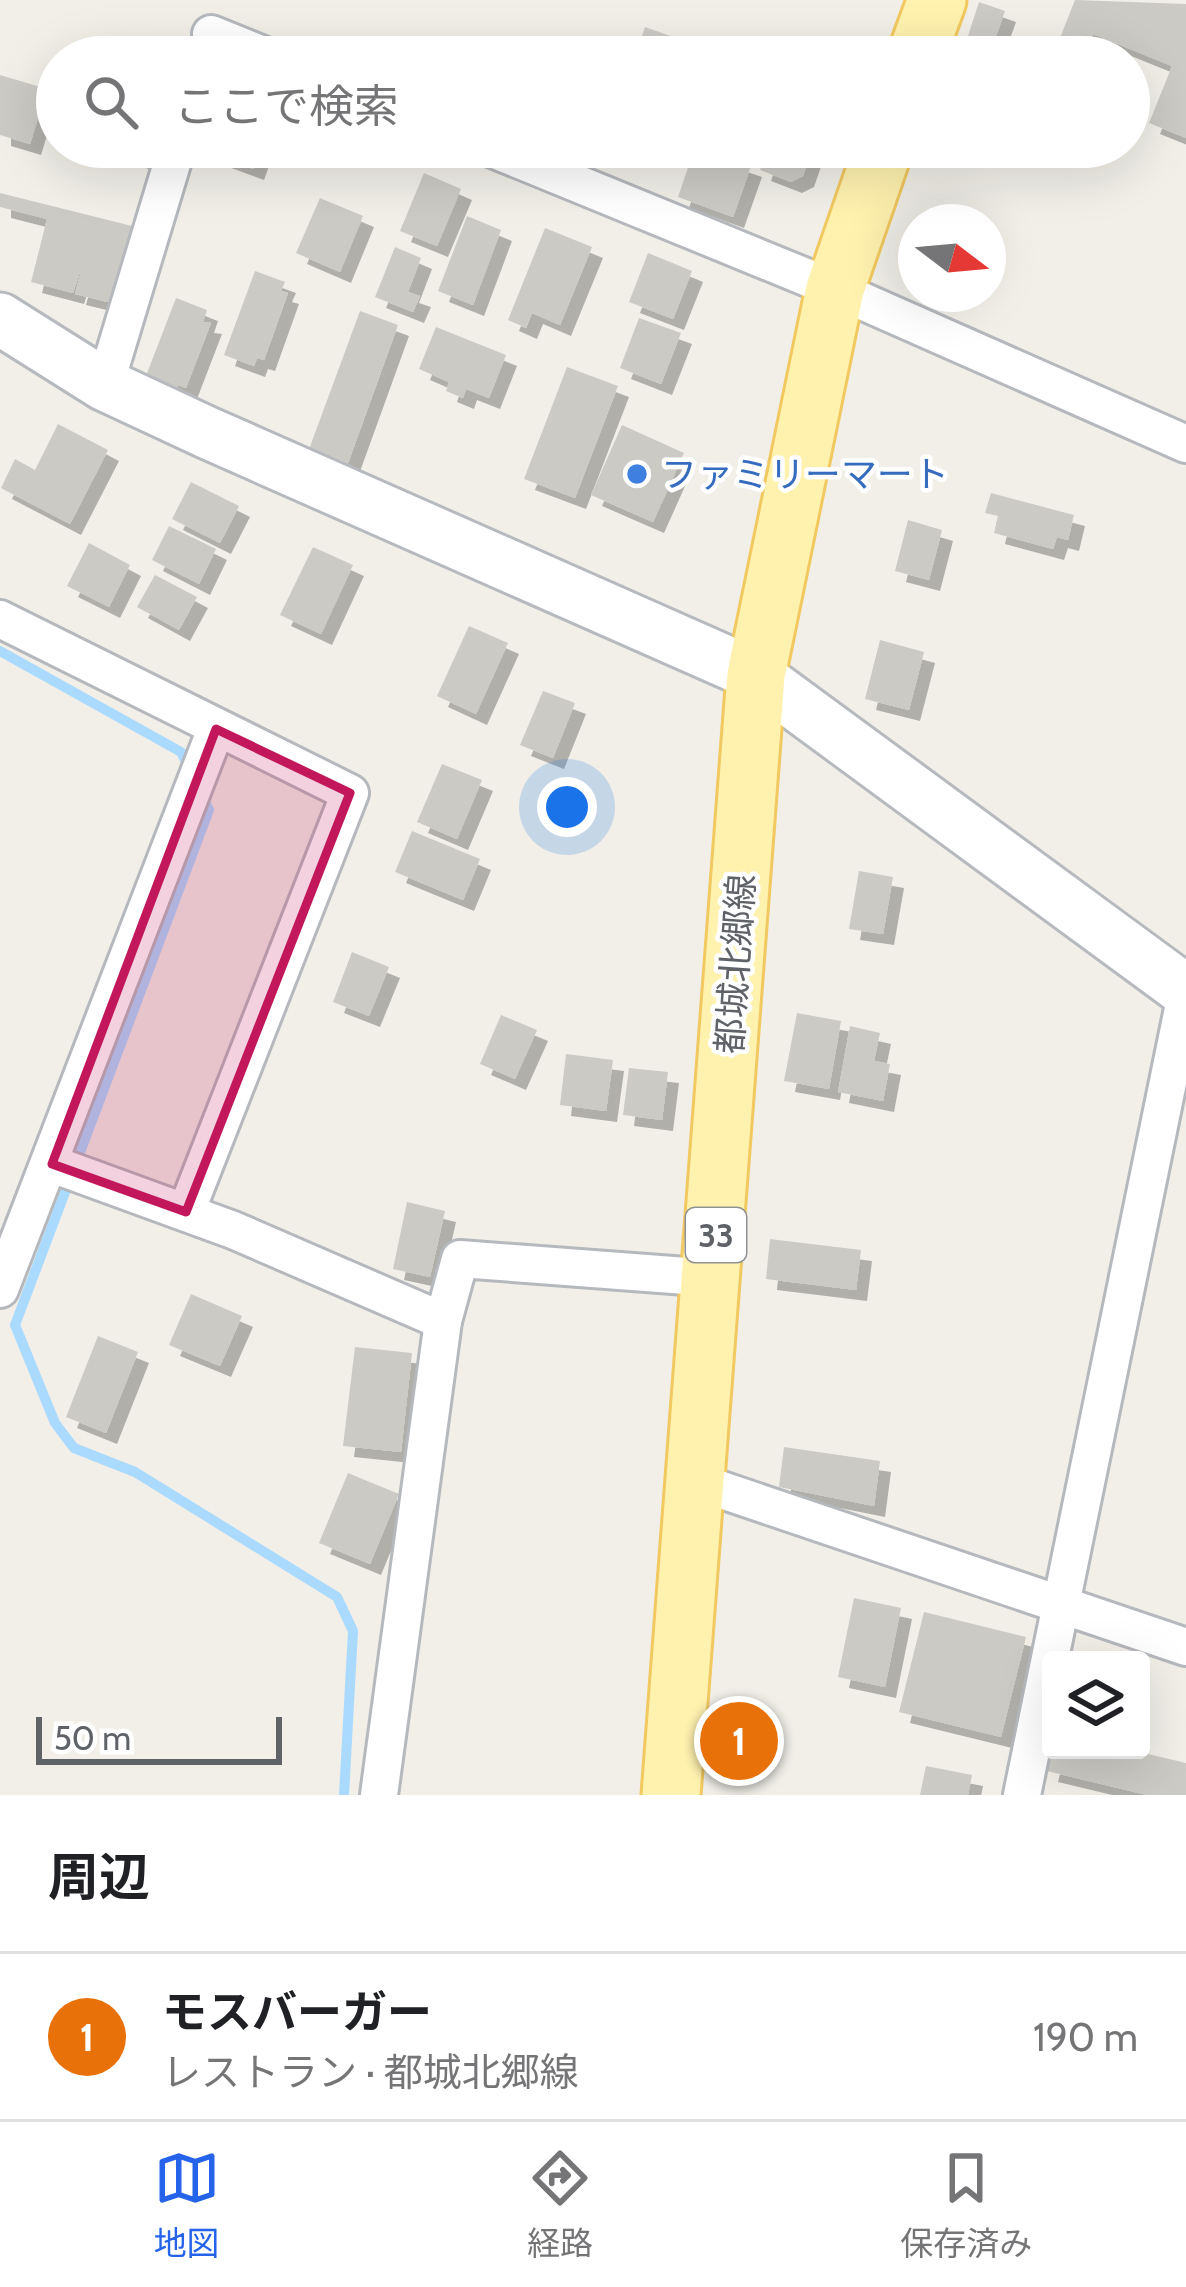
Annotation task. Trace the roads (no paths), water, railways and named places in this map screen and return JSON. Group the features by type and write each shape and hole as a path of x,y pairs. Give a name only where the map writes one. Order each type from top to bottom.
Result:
{"main road":[{"path":"924,36 937,0"},
{"name":"都城北郷線","path":"671,1795 756,675 835,289 877,168"}],"street":[{"path":"105,385 171,168"},
{"path":"539,168 835,289 1186,444"},
{"path":"0,319 105,385 756,675 1186,993 1022,1795"},
{"path":"3,630 350,793 186,1212"},
{"path":"0,1289 7,1249 52,1164 216,729"},
{"path":"52,1164 186,1212 443,1321"},
{"path":"379,1795 443,1321 460,1259 713,1279"},
{"path":"698,1482 1186,1647"}],"waterway":[{"path":"0,651 181,752 189,768"},
{"path":"202,795 209,810 15,1325 55,1423 74,1448 135,1472 337,1597 353,1631 344,1795"}],"place":[{"name":"ファミリーマート","path":"637,474"},
{"name":"モスバーガー","path":"739,1741"}]}
